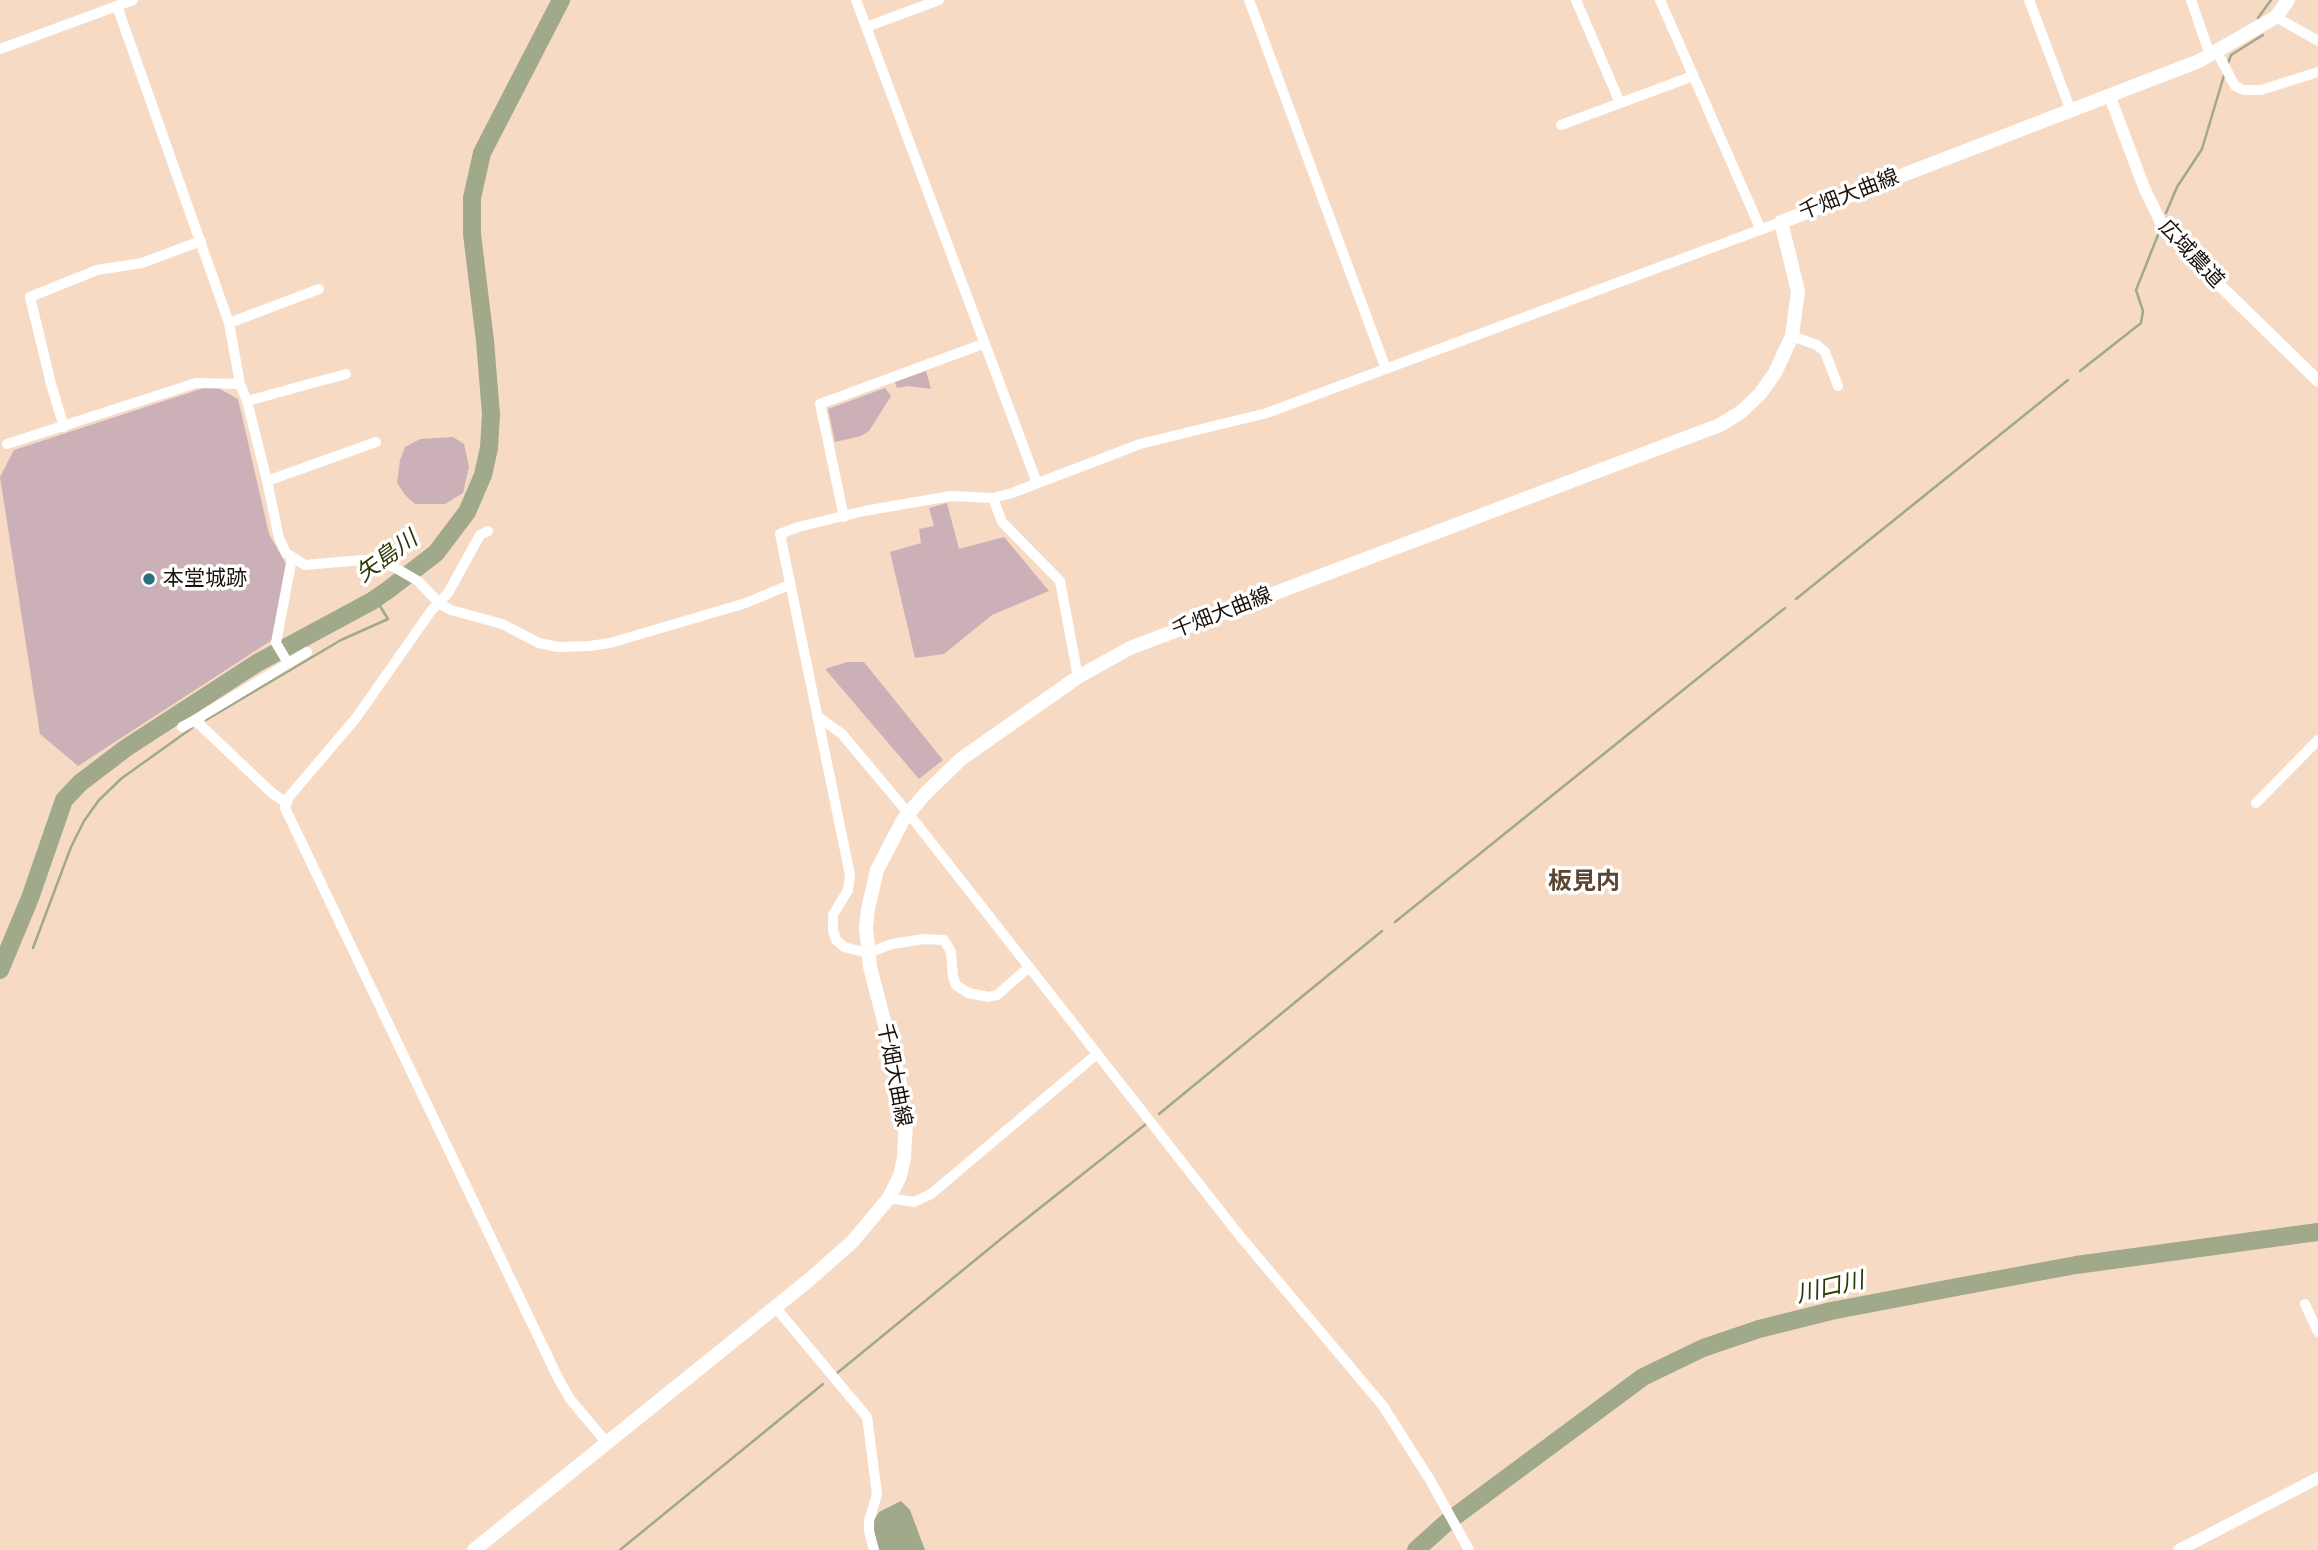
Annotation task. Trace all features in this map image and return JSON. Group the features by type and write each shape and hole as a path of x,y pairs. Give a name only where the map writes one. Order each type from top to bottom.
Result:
{"main road":[{"name":"千畑大曲線","path":"474,1550 809,1280 852,1242 889,1198 900,1176 904,1158 906,1121 900,1083 868,953 866,928 871,890 885,852 909,814 930,788 961,759 1077,677 1139,644 1720,425 1741,412 1760,394 1775,373 1792,336 1798,291 1781,222 2217,57 2276,17 2288,0"}],"street":[{"path":"0,49 133,0"},
{"path":"856,0 1037,483"},
{"path":"866,27 939,0"},
{"path":"1249,0 1385,369"},
{"path":"1576,0 1620,103"},
{"path":"1660,0 1761,230"},
{"path":"2029,0 2071,111"},
{"path":"2191,0 2217,57 2235,86 2244,90 2262,90 2318,72"},
{"path":"117,6 229,323 240,384 247,401 279,538 286,553 305,565 373,561 403,572 418,581 440,604 451,610 502,624 548,646 610,643 747,603 789,585"},
{"path":"2276,17 2318,41"},
{"path":"1561,125 1693,76"},
{"name":"広域農道","path":"2110,97 2143,185 2161,223 2195,261 2318,382"},
{"path":"1029,967 997,995 989,997 968,993 956,985 951,952 944,940 924,939 892,944 868,953 844,947 836,940 833,915 848,890 850,875 780,534 798,527 951,496 993,498 1140,444 1267,413 1781,222"},
{"path":"64,427 30,297 97,270 142,263 201,242"},
{"path":"229,323 319,289"},
{"path":"1792,336 1817,345 1825,352 1838,386"},
{"path":"844,517 820,404 983,344"},
{"path":"247,401 346,374"},
{"path":"7,444 196,383 240,384"},
{"path":"267,481 376,442"},
{"path":"993,498 1002,522 1059,581 1077,677"},
{"path":"488,531 480,535 440,604 431,611 356,718 288,798 286,815 314,868 548,1359 570,1399 606,1442"},
{"path":"287,663 277,646 292,558"},
{"path":"182,727 307,652"},
{"path":"817,716 842,734 909,814 1240,1236 1382,1406 1430,1480 1469,1550"},
{"path":"195,720 272,793 287,803"},
{"path":"2256,803 2318,740"},
{"path":"889,1198 914,1202 931,1194 1097,1054"},
{"path":"2305,1304 2318,1332"},
{"path":"775,1307 867,1417 877,1494 869,1521 874,1550"},
{"path":"2179,1550 2318,1478"}],"shaded area":[{"path":"926,371 931,389 908,386 897,388 895,382"},
{"path":"213,385 238,399 269,534 287,566 272,640 78,766 40,734 0,477 14,450"},
{"path":"885,388 891,396 869,431 861,436 835,442 828,409"},
{"path":"453,437 464,444 469,467 463,493 445,504 415,504 397,483 405,447 420,439"},
{"path":"947,503 959,549 1004,537 1049,591 992,615 944,654 915,658 890,552 921,543 919,529 934,526 929,508"},
{"path":"847,662 864,662 943,760 919,779 825,669"},
{"path":"901,1501 910,1510 925,1550 878,1550 872,1523 879,1512"}],"waterway":[{"name":"矢島川","path":"0,970 30,898 64,800 80,783 126,748 257,663 388,590 436,553 467,512 483,475 489,448 491,414 472,234 472,198 482,153 561,0"},
{"path":"2258,18 2271,0"},
{"path":"2227,66 2231,55 2263,35"},
{"path":"2166,213 2177,187 2202,149 2225,72"},
{"path":"2080,371 2141,323 2143,311 2136,290 2158,235"},
{"path":"1796,599 2068,380"},
{"path":"206,720 341,640 388,619 380,606 372,601"},
{"path":"1395,922 1785,608"},
{"path":"33,948 71,847 84,821 99,800 122,778 192,728"},
{"path":"1159,1114 1382,931"},
{"path":"836,1374 1146,1124"},
{"name":"川口川","path":"1416,1550 1446,1523 1643,1377 1703,1348 1759,1329 1831,1311 1957,1287 2076,1265 2318,1232"},
{"path":"620,1550 823,1384"}],"place":[{"name":"本堂城跡","path":"149,579"}],"district":[{"name":"板見内","path":"1584,882"}]}
